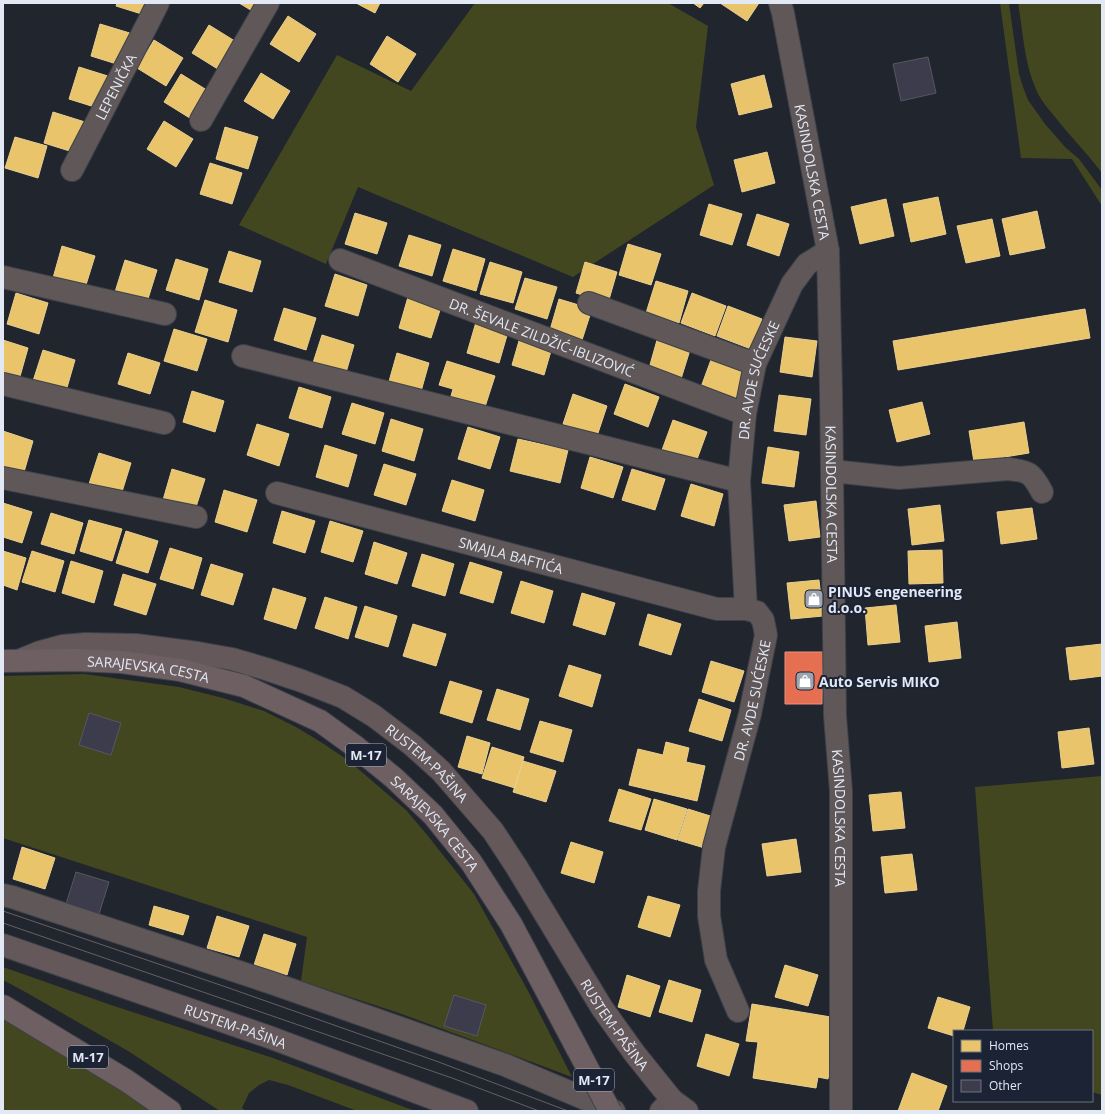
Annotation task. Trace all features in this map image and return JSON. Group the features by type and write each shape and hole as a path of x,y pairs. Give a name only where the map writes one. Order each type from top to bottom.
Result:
{"main road":[{"name":"RUSTEM-PAŠINA","path":"12,660 62,646 86,644 136,645 198,653 232,659 266,668 343,697 374,716 441,771 493,832 516,866 602,1008 674,1107"},
{"name":"SARAJEVSKA CESTA","path":"12,660 121,662 180,670 244,686 320,721 356,747 394,778 433,815 471,862 511,924 610,1111"},
{"name":"RUSTEM-PAŠINA","path":"3,945 269,1037 467,1111"},
{"name":"M-17","path":"3,1006 127,1081 170,1111"}],"street":[{"name":"LEPENIČKA","path":"72,170 158,3"},
{"path":"201,120 268,3"},
{"name":"KASINDOLSKA CESTA","path":"780,3 828,251 835,716 841,790 841,1111"},
{"name":"DR. AVDE SUĆESKE","path":"738,1011 716,960 709,916 709,891 714,847 750,714 766,636 763,620 757,612 746,609 739,481 745,414 755,364 792,284 807,264 828,251"},
{"name":"DR. ŠEVALE ZILDŽIĆ-IBLIZOVIĆ","path":"340,260 745,414"},
{"path":"3,277 165,314"},
{"path":"589,303 755,364"},
{"path":"243,356 739,481"},
{"path":"3,384 164,423"},
{"path":"832,471 899,478 1008,469 1024,470 1035,478 1042,492"},
{"path":"3,478 196,517"},
{"name":"SMAJLA BAFTIĆA","path":"277,493 717,609 746,609"},
{"path":"3,895 272,983 498,1062 614,1111"}],"green space":[{"path":"475,3 668,3 708,26 696,127 714,185 573,277 358,187 326,264 239,225 337,55 411,91"},
{"path":"1000,3 1009,3 1019,74 1028,100 1045,124 1065,147 1079,159 1102,190 1102,206 1072,159 1021,158"},
{"path":"1018,3 1102,3 1102,173 1047,107 1038,93 1026,58"},
{"path":"84,674 179,687 223,698 264,711 296,727 349,761 406,810 474,894 527,989 572,1077 399,1013 301,981 307,937 3,838 3,676"},
{"path":"1102,776 1102,1095 1093,1092 1093,1030 993,1030 975,787"},
{"path":"3,967 111,1005 273,1058 415,1111 357,1111 288,1085 269,1080 259,1085 249,1093 242,1108 246,1111 220,1111 128,1051 3,980"},
{"path":"3,1016 108,1080 150,1111 3,1111"}],"building: Homes":[{"path":"117,3 152,3 148,16 116,6"},
{"path":"239,3 260,3 254,12"},
{"path":"356,3 380,3 375,13"},
{"path":"693,3 704,3 700,8"},
{"path":"720,3 759,3 747,21"},
{"path":"288,16 316,34 299,62 270,44"},
{"path":"100,24 133,34 123,66 91,56"},
{"path":"209,25 238,43 221,71 192,53"},
{"path":"387,36 416,54 398,82 370,64"},
{"path":"154,40 183,58 166,86 137,68"},
{"path":"79,67 111,77 101,109 69,99"},
{"path":"261,73 290,91 273,119 244,101"},
{"path":"181,74 210,92 193,120 164,102"},
{"path":"764,75 772,107 739,115 731,84"},
{"path":"53,112 85,122 76,153 44,143"},
{"path":"164,121 193,139 176,167 147,149"},
{"path":"225,127 258,137 248,169 216,159"},
{"path":"15,137 47,146 38,178 5,168"},
{"path":"767,152 775,183 742,192 734,160"},
{"path":"210,163 242,173 232,204 200,194"},
{"path":"938,197 946,234 911,242 903,204"},
{"path":"886,199 894,236 860,244 851,207"},
{"path":"709,204 742,214 732,245 700,235"},
{"path":"1037,211 1045,248 1010,255 1002,219"},
{"path":"355,213 387,223 377,254 345,244"},
{"path":"757,214 789,224 779,256 747,245"},
{"path":"992,219 1000,256 966,263 957,226"},
{"path":"409,235 441,245 432,276 399,266"},
{"path":"628,244 661,254 651,285 619,275"},
{"path":"62,246 95,256 85,288 53,278"},
{"path":"453,249 485,259 476,291 443,281"},
{"path":"229,251 261,261 252,292 219,282"},
{"path":"176,259 208,269 199,300 166,290"},
{"path":"125,260 157,270 147,302 115,292"},
{"path":"490,262 522,272 513,303 480,294"},
{"path":"585,262 617,272 608,303 576,293"},
{"path":"335,274 367,285 358,316 325,306"},
{"path":"525,278 557,287 547,319 515,309"},
{"path":"656,281 688,291 679,323 646,313"},
{"path":"16,293 48,303 39,334 7,324"},
{"path":"692,293 726,306 715,336 681,323"},
{"path":"408,297 441,307 431,338 399,328"},
{"path":"559,299 592,309 582,340 550,330"},
{"path":"205,300 237,310 228,342 195,332"},
{"path":"728,306 762,319 751,349 717,336"},
{"path":"284,308 316,318 306,350 274,340"},
{"path":"1085,309 1090,338 898,370 893,341"},
{"path":"476,322 508,332 499,363 467,353"},
{"path":"174,329 207,339 197,371 164,361"},
{"path":"521,334 553,344 544,375 512,365"},
{"path":"322,335 354,345 345,376 312,366"},
{"path":"785,337 817,341 812,377 780,372"},
{"path":"3,340 28,348 19,380 3,375"},
{"path":"657,340 690,350 680,382 648,372"},
{"path":"43,350 75,360 66,391 33,381"},
{"path":"128,353 160,363 150,394 118,384"},
{"path":"397,353 429,363 420,395 388,385"},
{"path":"712,357 746,370 735,400 701,387"},
{"path":"447,361 495,376 483,413 449,403 453,389 439,385"},
{"path":"625,384 659,397 648,427 614,414"},
{"path":"299,387 331,397 322,428 289,418"},
{"path":"192,391 224,401 215,432 183,422"},
{"path":"573,394 607,406 597,436 563,424"},
{"path":"779,395 811,399 806,435 774,431"},
{"path":"922,402 930,434 897,442 889,410"},
{"path":"352,403 384,413 375,444 342,434"},
{"path":"391,419 423,429 414,461 382,451"},
{"path":"673,420 707,432 696,462 662,450"},
{"path":"1024,422 1029,453 974,462 969,431"},
{"path":"257,424 289,434 279,466 247,455"},
{"path":"468,427 500,437 490,469 458,459"},
{"path":"3,431 33,441 24,472 3,466"},
{"path":"518,439 568,450 560,483 510,471"},
{"path":"325,445 357,455 348,487 316,477"},
{"path":"768,447 799,452 794,487 762,483"},
{"path":"99,453 131,463 121,495 89,484"},
{"path":"590,457 623,467 613,498 581,488"},
{"path":"384,464 416,474 406,505 374,495"},
{"path":"172,469 205,479 195,510 163,500"},
{"path":"632,469 665,479 655,510 622,500"},
{"path":"452,480 484,490 475,521 442,511"},
{"path":"691,484 723,494 714,526 681,516"},
{"path":"224,490 257,500 247,532 215,522"},
{"path":"816,501 820,537 789,541 784,505"},
{"path":"3,503 32,512 22,543 3,537"},
{"path":"940,505 944,541 912,545 908,509"},
{"path":"1032,508 1037,539 1001,544 997,512"},
{"path":"282,511 315,521 305,553 273,543"},
{"path":"51,513 83,523 74,554 41,544"},
{"path":"89,520 122,529 112,561 80,551"},
{"path":"330,521 363,531 353,562 321,552"},
{"path":"126,531 158,541 148,573 116,563"},
{"path":"374,542 407,553 397,584 365,574"},
{"path":"170,548 202,558 193,589 160,579"},
{"path":"942,550 943,583 909,584 908,551"},
{"path":"3,551 26,558 17,590 3,585"},
{"path":"32,551 64,561 55,592 22,582"},
{"path":"422,554 454,564 445,596 412,586"},
{"path":"71,561 103,571 94,603 62,593"},
{"path":"470,562 502,572 493,603 460,593"},
{"path":"211,564 243,574 233,605 201,595"},
{"path":"123,574 156,584 146,615 114,605"},
{"path":"819,580 823,616 791,619 787,583"},
{"path":"521,581 553,591 544,623 511,613"},
{"path":"273,588 306,598 296,629 264,619"},
{"path":"582,593 615,603 605,635 573,625"},
{"path":"325,597 357,607 348,639 315,628"},
{"path":"896,605 900,642 868,645 865,608"},
{"path":"365,606 397,616 388,647 355,637"},
{"path":"648,614 681,624 671,655 639,645"},
{"path":"957,622 961,658 929,662 925,626"},
{"path":"413,624 446,634 436,666 403,656"},
{"path":"1102,644 1102,676 1070,680 1066,648"},
{"path":"711,661 744,671 734,702 702,692"},
{"path":"569,665 601,675 592,707 559,696"},
{"path":"450,681 482,691 472,723 440,713"},
{"path":"497,689 529,699 520,730 487,720"},
{"path":"699,699 731,710 722,741 689,731"},
{"path":"540,721 572,730 563,762 530,752"},
{"path":"1089,728 1094,764 1062,768 1058,732"},
{"path":"467,736 490,743 482,774 458,767"},
{"path":"666,742 689,748 686,762 705,766 697,801 629,785 638,749 663,755"},
{"path":"492,747 524,757 515,788 482,778"},
{"path":"523,761 556,771 546,802 513,792"},
{"path":"619,789 651,799 641,830 609,821"},
{"path":"901,792 905,828 873,831 869,795"},
{"path":"654,799 687,809 677,840 645,830"},
{"path":"688,809 720,819 711,850 678,840"},
{"path":"796,839 801,872 767,876 762,844"},
{"path":"571,842 603,852 594,883 561,873"},
{"path":"22,847 55,858 45,889 13,879"},
{"path":"912,854 917,890 885,893 881,857"},
{"path":"648,896 680,905 670,937 638,927"},
{"path":"154,906 189,916 183,935 149,925"},
{"path":"217,916 249,926 239,957 207,948"},
{"path":"264,934 296,944 287,975 254,965"},
{"path":"785,965 818,975 808,1006 775,997"},
{"path":"627,975 660,986 650,1017 618,1007"},
{"path":"669,980 701,990 692,1022 659,1012"},
{"path":"938,997 970,1007 963,1030 953,1030 953,1036 928,1028"},
{"path":"752,1004 837,1018 828,1079 818,1077 816,1088 753,1078 758,1042 746,1041"},
{"path":"706,1034 739,1044 729,1076 697,1066"},
{"path":"912,1073 947,1086 938,1111 898,1111"}],"building: Shops":[{"path":"785,652 823,652 822,704 785,704"}],"building: Other":[{"path":"928,57 936,93 901,101 893,64"},
{"path":"89,713 121,723 111,755 79,745"},
{"path":"76,872 109,882 99,914 66,904"},
{"path":"454,995 486,1005 477,1036 444,1026"}],"tram line":[{"path":"3,911 436,1061 568,1111"},
{"path":"3,923 452,1078 539,1111"}],"place":[{"name":"PINUS engeneering d.o.o.","path":"814,599"},
{"name":"Auto Servis MIKO","path":"805,681"}]}
